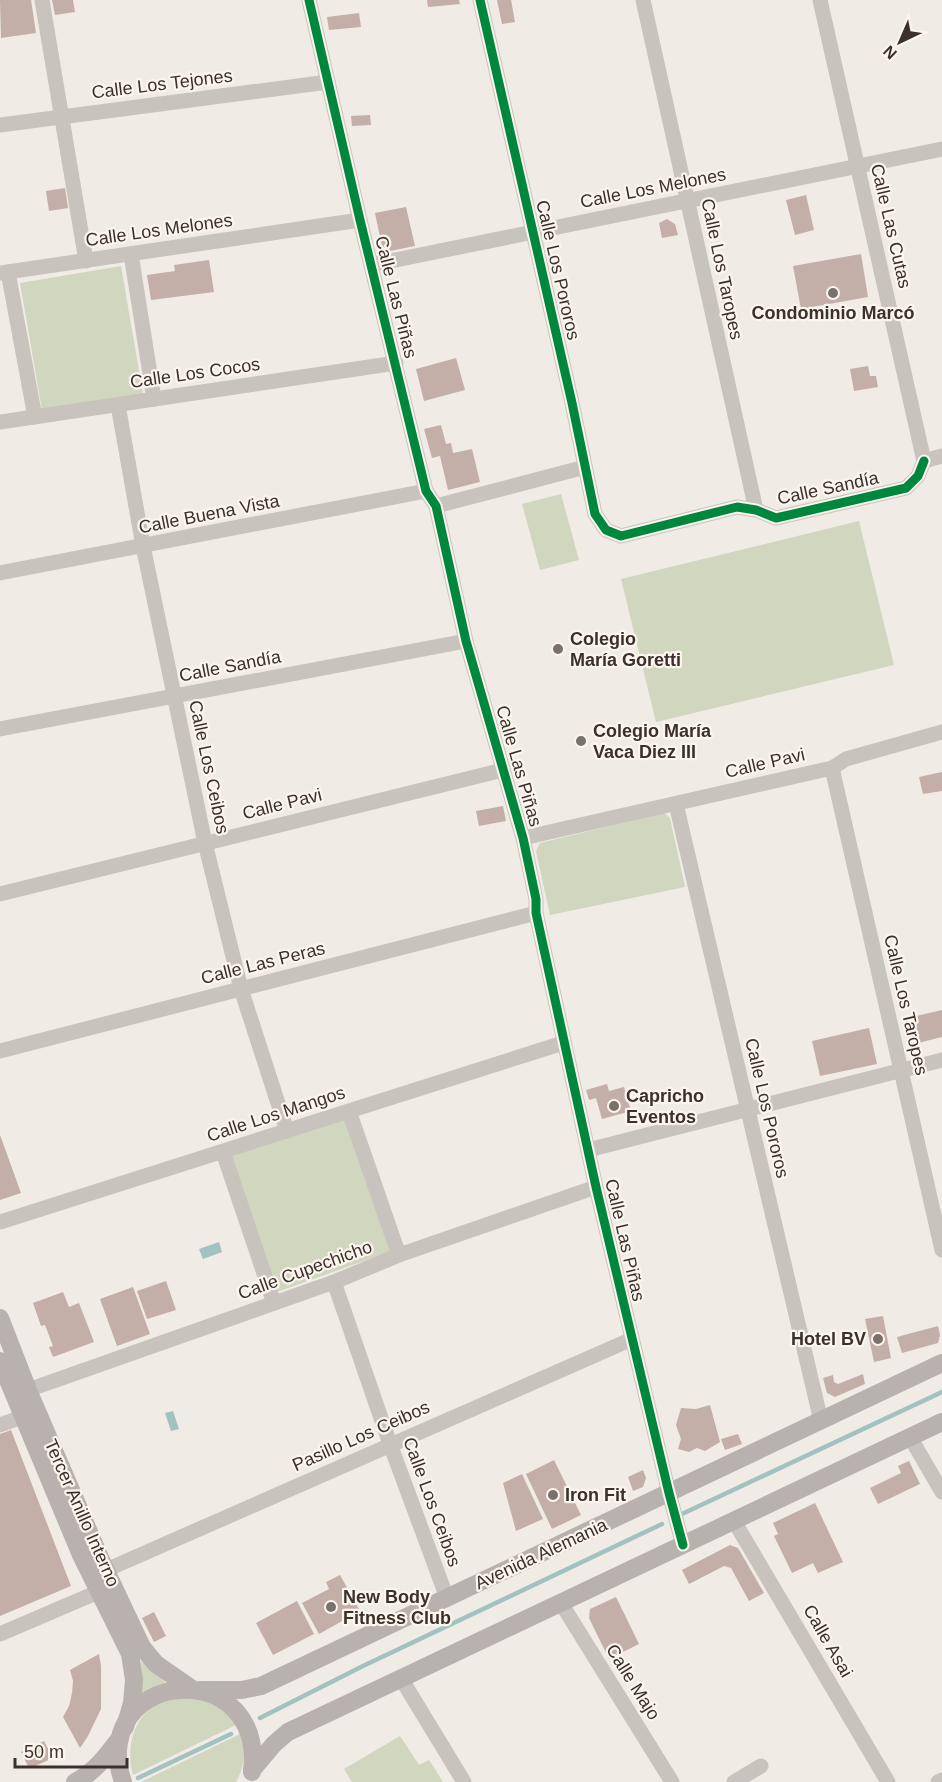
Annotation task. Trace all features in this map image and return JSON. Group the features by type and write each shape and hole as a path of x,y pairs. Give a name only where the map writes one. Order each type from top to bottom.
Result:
{"main road":[{"name":"Tercer Anillo Interno","path":"0,1318 28,1390 142,1647 156,1664 196,1689 220,1698 236,1711 248,1729 254,1749 250,1778"},
{"name":"Tercer Anillo Interno","path":"0,1361 98,1592 130,1654 134,1680 132,1703 123,1732"},
{"name":"Avenida Alemania","path":"123,1732 133,1713 145,1702 159,1694 175,1689 242,1690 261,1686 942,1363"},
{"path":"250,1778 274,1744 288,1732 402,1680 942,1422"},
{"path":"75,1782 90,1774 99,1765 123,1732"},
{"path":"123,1732 118,1760 123,1782"}],"street":[{"path":"42,0 86,261"},
{"name":"Calle Las Piñas","path":"309,0 426,491 436,506 466,641 523,838 563,1043 683,1545"},
{"name":"Calle Los Pororos","path":"480,0 595,514 606,530 621,536"},
{"name":"Calle Los Taropes","path":"643,0 756,510"},
{"name":"Calle Las Cutas","path":"820,0 924,461"},
{"name":"Calle Los Tejones","path":"0,124 328,82"},
{"name":"Calle Los Melones","path":"371,265 942,149"},
{"name":"Calle Los Melones","path":"4,273 360,220"},
{"path":"131,254 154,399"},
{"path":"4,273 35,417"},
{"name":"Calle Los Cocos","path":"0,422 396,363"},
{"name":"Calle Los Ceibos","path":"118,405 143,546 205,843 241,989 287,1131"},
{"path":"924,461 942,456"},
{"name":"Calle Sandía","path":"621,536 737,507 756,510 776,518 906,488 918,476 924,461"},
{"path":"436,506 585,467"},
{"name":"Calle Buena Vista","path":"0,573 426,491"},
{"name":"Calle Sandía","path":"0,729 466,641"},
{"name":"Calle Pavi","path":"523,838 832,768 846,759 942,732"},
{"name":"Calle Los Taropes","path":"832,768 942,1250"},
{"name":"Calle Pavi","path":"0,894 503,770"},
{"name":"Calle Los Pororos","path":"676,804 821,1421"},
{"name":"Calle Las Peras","path":"0,1051 536,913"},
{"name":"Calle Los Mangos","path":"0,1222 563,1043"},
{"path":"588,1150 942,1060"},
{"path":"349,1111 399,1256"},
{"path":"223,1152 274,1304"},
{"name":"Calle Cupechicho","path":"28,1390 274,1304 399,1256 596,1187"},
{"name":"Calle Los Ceibos","path":"334,1282 390,1444 447,1598"},
{"name":"Pasillo Los Ceibos","path":"106,1570 632,1339"},
{"path":"0,1425 22,1417"},
{"path":"910,1437 942,1492"},
{"name":"Calle Asai","path":"734,1521 888,1782"},
{"path":"0,1634 98,1592"},
{"name":"Calle Majo","path":"561,1603 672,1782"},
{"path":"402,1680 464,1782"},
{"path":"734,1782 761,1766"}],"green space":[{"path":"121,266 143,394 42,410 20,283"},
{"path":"561,494 579,560 540,570 522,504"},
{"path":"859,521 894,665 656,722 621,579"},
{"path":"664,813 670,818 685,887 550,915 536,851 540,843"},
{"path":"344,1115 392,1251 277,1292 229,1156"},
{"path":"141,1661 168,1685 142,1696"},
{"path":"194,1696 225,1710 236,1725 133,1775 131,1742 139,1721 146,1712 166,1701"},
{"path":"240,1734 244,1758 236,1782 141,1782"},
{"path":"400,1736 419,1765 429,1760 443,1782 352,1782 344,1769"}],"water":[{"path":"219,1242 222,1252 203,1259 199,1249"},
{"path":"173,1411 179,1429 171,1431 165,1413"}],"building":[{"path":"0,0 31,0 36,33 1,38"},
{"path":"52,0 73,0 75,12 55,15"},
{"path":"427,0 459,0 460,4 428,7"},
{"path":"497,0 511,0 515,22 502,24"},
{"path":"359,13 361,27 329,30 327,17"},
{"path":"370,115 371,125 352,126 351,116"},
{"path":"65,188 68,208 49,211 46,191"},
{"path":"806,195 814,230 795,235 786,200"},
{"path":"406,207 415,246 390,251 383,247 381,242 375,213"},
{"path":"667,219 675,224 678,235 662,238 659,223"},
{"path":"861,254 868,297 801,309 793,266"},
{"path":"209,260 214,292 151,300 147,275 175,271 174,265"},
{"path":"456,358 465,390 424,401 416,369"},
{"path":"868,366 870,376 876,376 878,387 854,391 850,369"},
{"path":"441,425 446,444 451,443 453,453 472,449 480,482 448,490 440,456 432,458 424,429"},
{"path":"942,772 942,791 923,794 919,777"},
{"path":"503,806 506,821 479,826 476,811"},
{"path":"942,1010 942,1037 918,1043 912,1017"},
{"path":"869,1028 877,1064 820,1076 812,1041"},
{"name":"Capricho Eventos","path":"607,1084 609,1091 624,1087 631,1111 602,1119 596,1098 589,1100 586,1090"},
{"path":"0,1135 21,1193 0,1200"},
{"path":"166,1281 176,1310 147,1319 137,1291"},
{"path":"133,1287 150,1334 117,1346 100,1299"},
{"path":"63,1292 69,1307 79,1303 94,1342 53,1357 49,1347 53,1346 45,1325 41,1326 33,1303"},
{"name":"Hotel BV","path":"883,1316 891,1358 874,1362 865,1319"},
{"path":"938,1326 940,1335 938,1343 902,1353 897,1337"},
{"path":"863,1374 865,1384 835,1397 827,1393 823,1378 833,1375 834,1382 838,1384"},
{"path":"710,1405 720,1442 705,1451 697,1448 689,1452 678,1449 681,1439 676,1425 681,1408 696,1409"},
{"path":"11,1430 71,1586 0,1616 0,1434"},
{"path":"738,1434 742,1444 725,1450 721,1439"},
{"name":"Iron Fit","path":"554,1460 581,1515 552,1529 526,1474"},
{"path":"909,1461 920,1484 878,1504 870,1488 901,1473 898,1466"},
{"path":"643,1470 646,1478 643,1487 633,1491 628,1477"},
{"path":"522,1474 543,1519 516,1531 503,1483"},
{"path":"815,1503 843,1562 818,1573 813,1563 792,1573 774,1536 778,1534 773,1523"},
{"path":"730,1545 738,1548 764,1593 749,1601 731,1568 724,1566 689,1584 682,1570"},
{"name":"New Body Fitness Club","path":"340,1575 360,1611 319,1634 302,1603 329,1589 326,1582"},
{"path":"616,1597 639,1644 609,1659 589,1618 590,1609"},
{"path":"297,1601 314,1634 273,1655 256,1623"},
{"path":"154,1612 166,1636 154,1642 142,1618"},
{"path":"99,1654 101,1709 80,1748 63,1717 72,1693 73,1681 70,1670"},
{"path":"44,1741 53,1758 33,1767 28,1766 21,1752"}],"waterway":[{"path":"682,1514 942,1392"},
{"path":"260,1718 363,1666 662,1524"},
{"path":"138,1778 231,1734"}],"cycle path":[{"path":"309,0 426,491 436,506 466,641 523,838 536,899 536,913 596,1187 683,1545"},
{"path":"480,0 595,514 606,530 621,536 737,507 756,510 776,518 906,488 918,476 924,461"}],"place":[{"name":"Condominio Marcó","path":"833,293"},
{"name":"Colegio María Goretti","path":"558,649"},
{"name":"Colegio María Vaca Diez III","path":"581,741"},
{"name":"Capricho Eventos","path":"614,1106"},
{"name":"Hotel BV","path":"878,1339"},
{"name":"Iron Fit","path":"553,1495"},
{"name":"New Body Fitness Club","path":"331,1607"}]}
